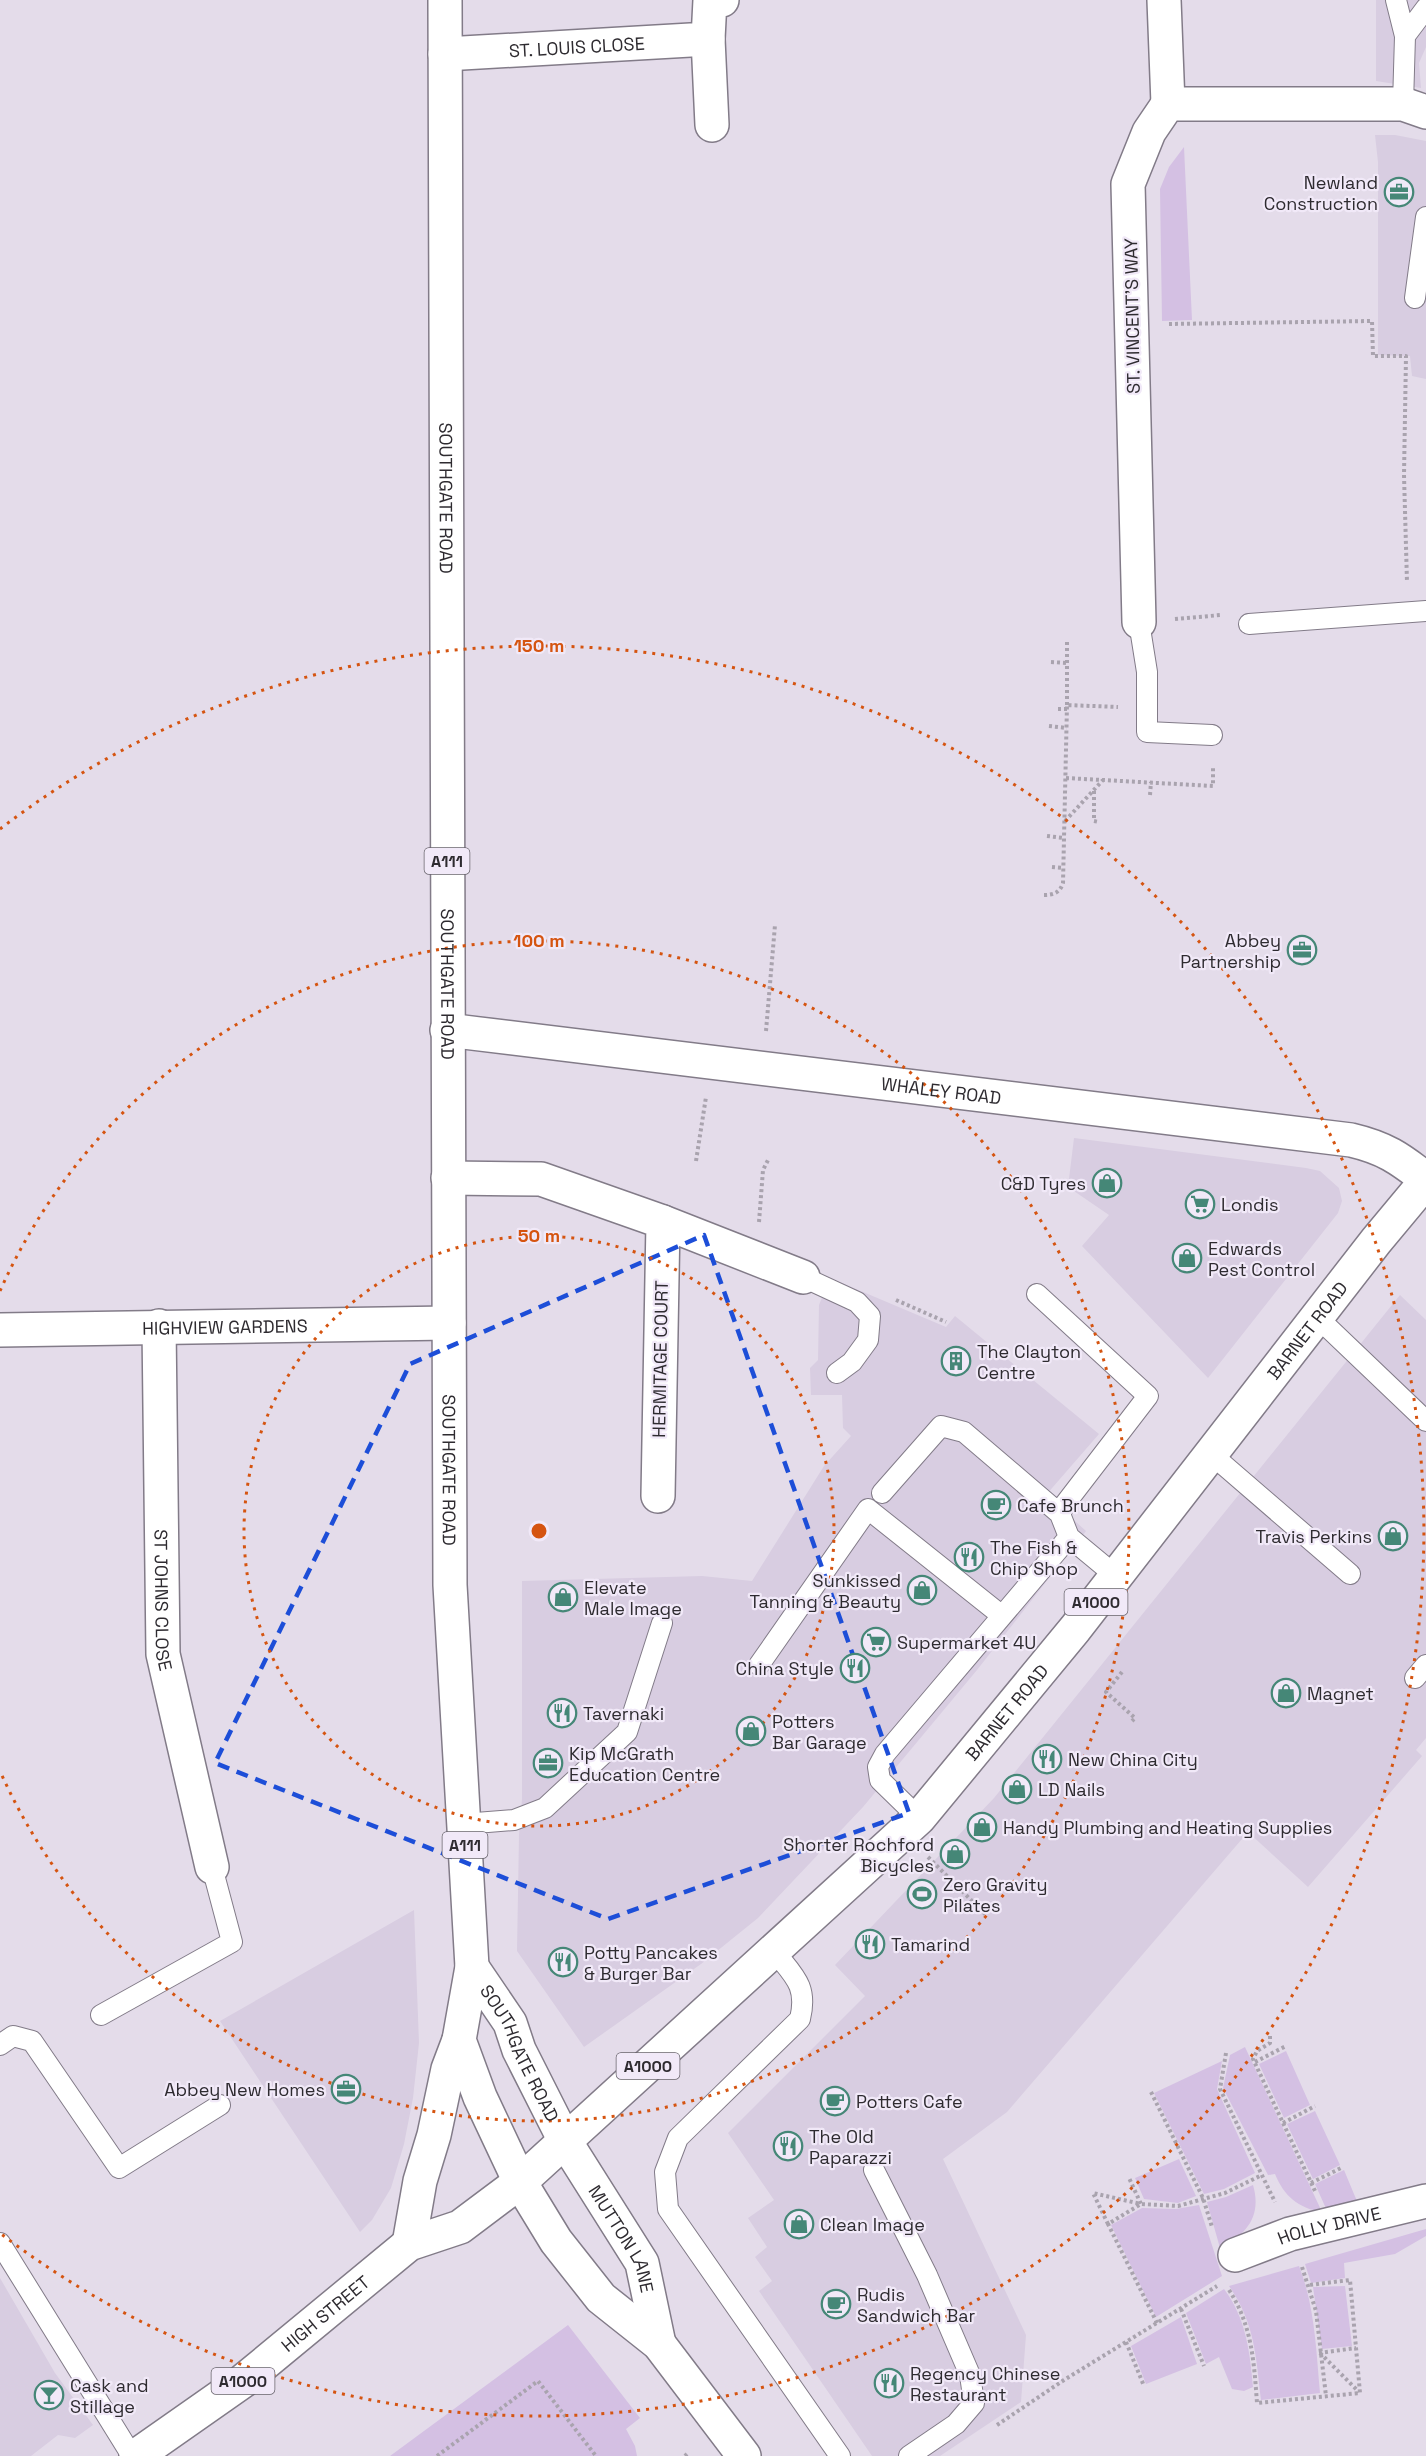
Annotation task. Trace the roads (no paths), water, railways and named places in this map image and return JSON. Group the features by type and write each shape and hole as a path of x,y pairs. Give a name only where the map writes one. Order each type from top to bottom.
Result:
{"main road":[{"name":"SOUTHGATE ROAD","path":"408,2244 420,2181 434,2135 448,2069 459,2040 472,1967 450,1603 445,0"},
{"path":"712,125 708,39 710,0 722,0"},
{"path":"1164,0 1168,104 1414,108"},
{"name":"ST. LOUIS CLOSE","path":"445,54 708,39"},
{"name":"ST. VINCENT'S WAY","path":"1139,622 1128,184 1149,132 1168,104"},
{"name":"WHALEY ROAD","path":"447,1030 1351,1140 1377,1146 1400,1159 1426,1180"},
{"path":"448,1178 541,1179 663,1222 803,1277"},
{"name":"BARNET ROAD","path":"520,2182 775,1952 911,1825 1116,1576 1426,1180"},
{"name":"HERMITAGE COURT","path":"658,1496 663,1222"},
{"name":"HIGHVIEW GARDENS","path":"0,1330 449,1323"},
{"name":"ST JOHNS CLOSE","path":"159,1326 163,1653 212,1867"},
{"name":"SOUTHGATE ROAD","path":"472,1967 510,2023 519,2050 565,2141"},
{"path":"459,2040 480,2097 520,2182"},
{"name":"MUTTON LANE","path":"565,2141 642,2263 659,2344"},
{"name":"MUTTON LANE","path":"520,2182 556,2241 601,2298 659,2344 744,2456"},
{"name":"HIGH STREET","path":"134,2456 243,2381 408,2244 460,2227 520,2182"},
{"name":"HOLLY DRIVE","path":"1235,2255 1290,2234 1426,2201"}],"lane":[{"path":"1396,0 1405,36 1414,108"},
{"path":"1405,36 1426,8"},
{"path":"1415,298 1426,217"},
{"path":"1249,624 1416,611"},
{"name":"ST. VINCENT'S WAY","path":"1139,622 1147,672 1147,732 1212,735"},
{"path":"803,1277 857,1302 870,1317 868,1340 852,1362 837,1373"},
{"path":"1037,1294 1148,1396 1065,1504 1060,1514"},
{"path":"1317,1317 1426,1421"},
{"path":"882,1493 942,1426 964,1432 1060,1514 1069,1537 1116,1576"},
{"path":"1211,1454 1350,1574"},
{"path":"759,1665 868,1509 1001,1615"},
{"path":"911,1825 880,1780 878,1767 885,1754 1069,1537"},
{"path":"463,1824 514,1820 544,1808 627,1732 662,1623"},
{"path":"101,2015 232,1942 212,1867"},
{"path":"775,1952 801,1984 804,2004 800,2019 678,2138 665,2172 668,2210 840,2456"},
{"path":"0,2045 13,2036 32,2041 119,2168 220,2105"},
{"path":"874,2170 932,2285 970,2374 974,2403 956,2424 909,2456"},
{"path":"0,2243 134,2456"}],"place":[{"name":"Newland Construction","path":"1399,192"},
{"name":"Abbey Partnership","path":"1302,950"},
{"name":"C&D Tyres","path":"1107,1183"},
{"name":"Londis","path":"1200,1204"},
{"name":"Edwards Pest Control","path":"1187,1258"},
{"name":"The Clayton Centre","path":"956,1361"},
{"name":"Cafe Brunch","path":"996,1505"},
{"name":"Travis Perkins","path":"1393,1536"},
{"name":"The Fish & Chip Shop","path":"969,1557"},
{"name":"Sunkissed Tanning & Beauty","path":"922,1590"},
{"name":"Elevate Male Image","path":"563,1597"},
{"name":"Supermarket 4U","path":"876,1642"},
{"name":"China Style","path":"855,1668"},
{"name":"Magnet","path":"1286,1693"},
{"name":"Tavernaki","path":"562,1713"},
{"name":"Potters Bar Garage","path":"751,1731"},
{"name":"New China City","path":"1047,1759"},
{"name":"Kip McGrath Education Centre","path":"548,1763"},
{"name":"LD Nails","path":"1017,1789"},
{"name":"Handy Plumbing and Heating Supplies","path":"982,1827"},
{"name":"Shorter Rochford Bicycles","path":"955,1854"},
{"name":"Zero Gravity Pilates","path":"922,1894"},
{"name":"Tamarind","path":"870,1944"},
{"name":"Potty Pancakes & Burger Bar","path":"563,1962"},
{"name":"Abbey New Homes","path":"346,2089"},
{"name":"Potters Cafe","path":"835,2101"},
{"name":"The Old Paparazzi","path":"788,2146"},
{"name":"Clean Image","path":"799,2224"},
{"name":"Rudis Sandwich Bar","path":"836,2304"},
{"name":"Regency Chinese Restaurant","path":"889,2383"},
{"name":"Cask and Stillage","path":"49,2395"}]}
